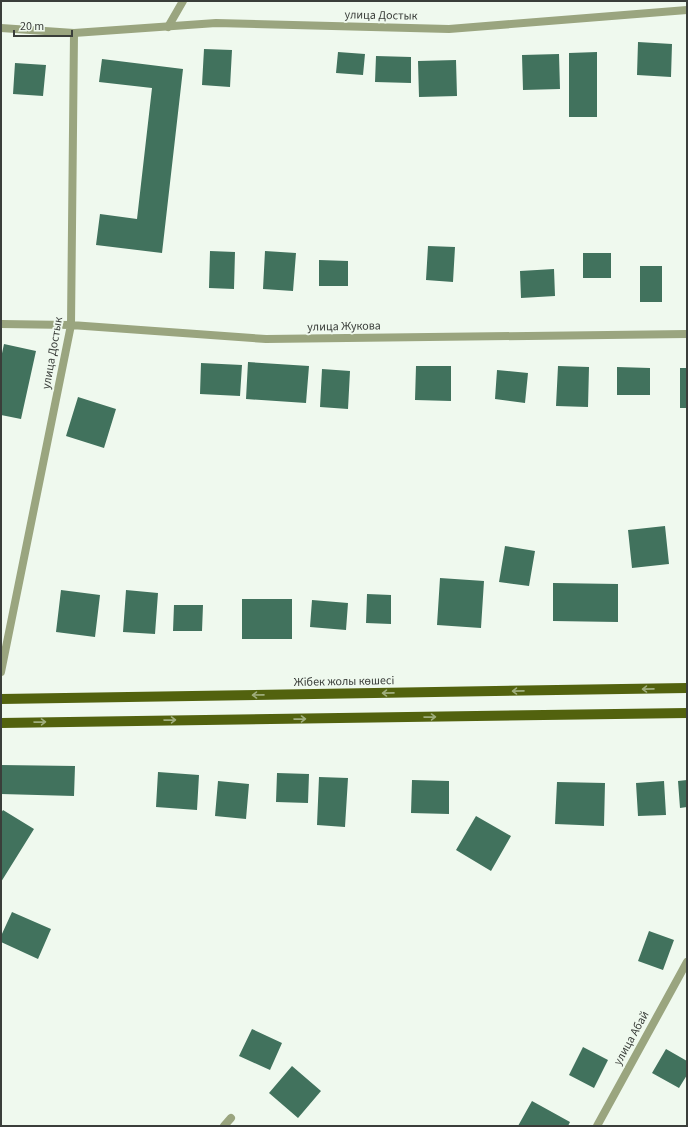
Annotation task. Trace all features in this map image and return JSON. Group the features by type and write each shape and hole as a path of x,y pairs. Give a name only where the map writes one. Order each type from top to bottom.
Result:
{"main road":[{"name":"Жібек жолы көшесі","path":"1,699 687,688"},
{"path":"1,723 687,713"}],"street":[{"path":"168,26 183,1"},
{"name":"улица Достык","path":"1,28 74,33 216,23 449,29 687,10"},
{"name":"улица Достык","path":"1,672 71,325 74,33"},
{"name":"улица Жукова","path":"1,324 71,325 266,339 687,334"},
{"name":"улица Абай","path":"596,1126 687,962"},
{"path":"224,1126 232,1118"}],"building":[{"path":"638,42 672,44 671,77 637,75"},
{"path":"204,49 232,50 230,87 202,85"},
{"path":"338,52 365,54 363,75 336,73"},
{"path":"597,52 597,117 569,117 569,53"},
{"path":"559,54 560,89 523,90 522,55"},
{"path":"376,56 411,57 411,83 375,82"},
{"path":"102,59 183,69 162,253 96,245 100,214 137,219 152,88 99,82"},
{"path":"456,60 457,96 419,97 418,61"},
{"path":"15,63 46,65 43,96 13,94"},
{"path":"428,246 455,247 453,282 426,280"},
{"path":"210,251 235,252 234,289 209,288"},
{"path":"265,251 296,253 293,291 263,289"},
{"path":"583,253 611,253 611,278 583,278"},
{"path":"319,260 348,261 348,286 319,286"},
{"path":"640,266 662,266 662,302 640,302"},
{"path":"554,269 555,296 521,298 520,271"},
{"path":"4,344 36,351 21,419 1,415 1,358"},
{"path":"248,362 309,366 306,403 246,399"},
{"path":"201,363 242,365 240,396 200,394"},
{"path":"416,366 451,366 451,401 415,400"},
{"path":"558,366 589,367 588,407 556,406"},
{"path":"617,367 650,368 650,395 617,395"},
{"path":"680,368 687,368 687,408 680,408"},
{"path":"322,369 350,371 348,409 320,407"},
{"path":"497,370 528,373 525,403 495,399"},
{"path":"78,397 116,409 104,448 66,436"},
{"path":"665,526 669,564 632,568 628,530"},
{"path":"505,546 535,551 529,586 499,582"},
{"path":"440,578 484,581 481,628 437,625"},
{"path":"553,583 618,584 618,622 553,621"},
{"path":"61,590 100,595 95,637 56,632"},
{"path":"126,590 158,593 155,634 123,632"},
{"path":"367,594 391,595 391,624 366,623"},
{"path":"242,599 292,599 292,639 242,639"},
{"path":"312,600 348,603 346,630 310,627"},
{"path":"174,605 203,605 202,631 173,631"},
{"path":"1,765 75,766 74,796 1,794"},
{"path":"158,772 199,775 197,810 156,807"},
{"path":"277,773 309,774 308,803 276,802"},
{"path":"319,777 348,778 345,827 317,825"},
{"path":"412,780 449,781 449,814 411,813"},
{"path":"687,780 687,807 680,808 678,781"},
{"path":"218,781 249,784 246,819 215,816"},
{"path":"664,781 666,815 638,816 636,783"},
{"path":"557,782 605,783 604,826 555,824"},
{"path":"3,810 34,829 1,882 1,813"},
{"path":"476,816 511,836 491,871 456,850"},
{"path":"12,912 51,929 38,959 1,942 1,936"},
{"path":"649,931 674,940 663,970 638,961"},
{"path":"252,1029 282,1043 270,1070 239,1056"},
{"path":"583,1047 608,1060 594,1088 569,1075"},
{"path":"666,1049 687,1061 687,1075 679,1088 652,1073"},
{"path":"292,1066 321,1091 298,1118 269,1093"},
{"path":"532,1101 570,1122 568,1126 518,1126"}]}
